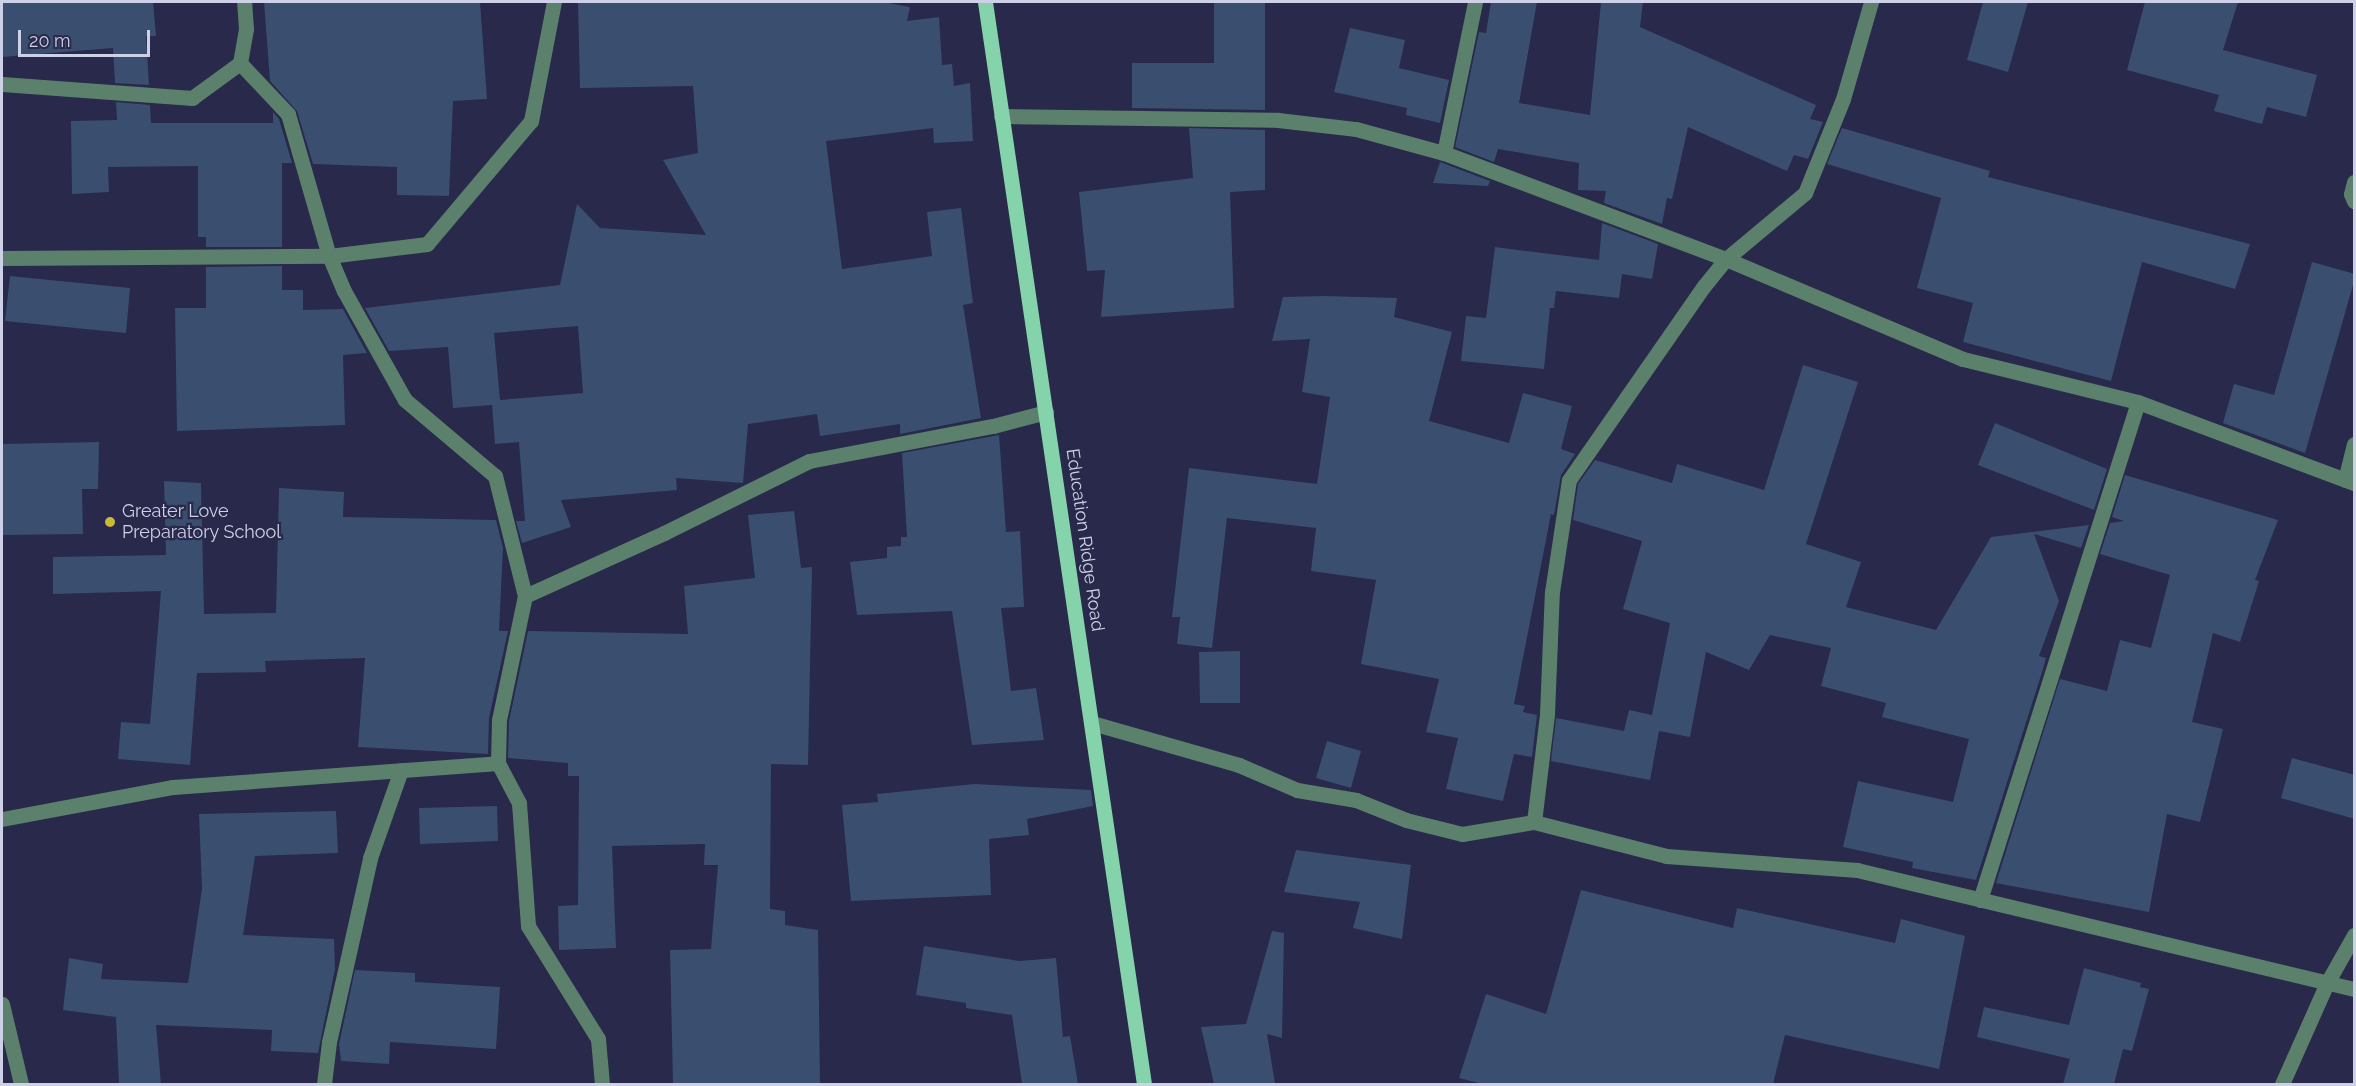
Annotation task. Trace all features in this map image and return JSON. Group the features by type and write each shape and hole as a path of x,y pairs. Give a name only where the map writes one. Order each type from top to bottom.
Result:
{"main road":[{"name":"Education Ridge Road","path":"985,2 1144,1084"}],"street":[{"path":"2,84 192,98 240,63 246,29 244,2"},
{"path":"2,258 329,256 427,244 531,121 554,2"},
{"path":"1444,153 1475,2"},
{"path":"1534,822 1548,714 1552,592 1569,480 1726,259 1805,193 1843,99 1871,2"},
{"path":"240,63 288,114 329,256 344,291 405,400 495,476 525,596 500,720 498,763 519,803 528,926 598,1039 602,1084"},
{"path":"1001,117 1278,120 1356,129 1444,153 1726,259 1963,359 2138,402 2350,482 2355,444"},
{"path":"2355,182 2351,194 2355,201"},
{"path":"1980,900 2138,402"},
{"path":"525,596 664,533 809,461 993,426 1046,412"},
{"path":"1092,723 1239,765 1297,790 1356,800 1406,820 1462,834 1534,822 1666,856 1857,870 2355,989"},
{"path":"2,819 173,787 498,763"},
{"path":"324,1084 329,1042 370,858 401,770"},
{"path":"2282,1084 2327,983 2355,935"},
{"path":"2,1004 21,1084"}],"building":[{"path":"2,2 153,2 156,36 146,36 149,85 115,83 113,48 2,57"},
{"path":"264,2 480,2 487,99 453,101 449,196 397,195 397,167 313,164 297,111 270,81"},
{"path":"578,2 883,2 910,7 907,21 939,17 942,65 952,64 954,86 970,83 973,141 934,143 933,128 826,141 842,269 932,256 927,212 961,208 973,303 963,305 981,418 900,434 900,424 820,436 817,414 748,424 743,483 676,478 677,490 561,500 571,527 522,543 516,521 525,521 519,442 495,444 492,405 453,408 448,347 389,351 365,308 560,285 577,204 600,228 706,235 663,160 698,153 693,86 580,88","holes":["578,326 583,393 500,400 494,333"]},
{"path":"1214,2 1265,2 1265,110 1132,108 1132,63 1214,63"},
{"path":"1491,2 1537,2 1519,103 1590,115 1601,2 1643,2 1640,27 1816,105 1810,119 1823,122 1808,159 1794,155 1787,171 1688,127 1672,199 1667,198 1662,224 1604,203 1606,191 1578,190 1579,163 1498,149 1494,162 1455,147 1479,32 1486,33"},
{"path":"1983,2 2028,2 2008,72 1967,60"},
{"path":"2145,2 2238,2 2223,50 2317,75 2306,117 2267,107 2262,124 2214,111 2219,95 2127,70"},
{"path":"1350,28 1405,40 1399,68 1449,80 1440,123 1406,115 1407,108 1334,92"},
{"path":"116,102 150,105 151,123 273,123 273,112 279,119 292,163 282,163 282,247 206,247 206,237 198,237 198,166 108,167 109,192 72,194 71,121 117,120"},
{"path":"1189,128 1265,130 1265,190 1230,192 1234,308 1101,317 1105,270 1087,271 1079,192 1193,178"},
{"path":"1842,128 1990,171 1988,177 2250,244 2235,289 2142,262 2111,381 1963,342 1973,303 1917,288 1941,198 1827,164"},
{"path":"1440,162 1490,181 1488,186 1433,183"},
{"path":"1602,223 1658,244 1652,279 1622,274 1619,298 1556,291 1554,308 1550,308 1544,369 1461,361 1466,316 1486,318 1495,247 1599,260"},
{"path":"2312,262 2355,274 2355,278 2305,453 2223,423 2234,384 2274,395"},
{"path":"282,266 282,290 303,290 303,310 343,309 367,353 343,355 345,425 177,431 175,308 206,308 206,267"},
{"path":"10,276 130,288 126,333 5,321"},
{"path":"1283,297 1397,298 1394,317 1452,332 1429,421 1509,443 1523,393 1572,406 1561,449 1575,454 1561,475 1554,515 1551,514 1514,704 1525,706 1523,712 1537,715 1532,757 1514,754 1503,801 1446,789 1458,738 1426,732 1439,679 1361,664 1376,580 1311,571 1316,528 1227,518 1212,648 1177,644 1180,617 1172,617 1189,468 1317,484 1330,397 1302,392 1310,339 1272,341"},
{"path":"1803,365 1858,382 1806,544 1861,562 1846,607 1936,630 1991,537 2089,525 2081,548 2034,534 2059,601 2039,656 2046,658 2043,669 1976,880 1912,868 1913,862 1843,847 1858,781 1953,802 1969,739 1882,717 1886,703 1821,686 1831,648 1770,635 1749,670 1706,652 1690,737 1659,731 1650,780 1551,761 1556,718 1624,731 1629,710 1652,715 1670,623 1623,609 1642,541 1573,520 1578,484 1595,460 1672,483 1677,464 1764,490"},
{"path":"1995,423 2107,469 2094,510 1978,465"},
{"path":"999,435 1006,532 1020,531 1024,607 1001,608 1011,691 1036,688 1044,740 972,745 952,611 857,615 850,562 887,558 887,547 901,546 901,537 907,537 902,453"},
{"path":"99,442 98,489 82,489 83,534 2,535 2,444"},
{"path":"2125,475 2278,520 2255,580 2259,581 2240,642 2213,633 2192,722 2223,729 2200,822 2167,814 2149,912 1996,883 2060,679 2107,691 2120,640 2151,648 2170,575 2100,554 2110,523 2124,521 2112,517"},
{"path":"164,481 201,483 204,614 276,613 279,488 344,492 343,517 496,520 503,548 499,631 508,631 489,718 488,754 358,747 365,658 265,661 266,672 197,673 190,765 118,759 121,722 150,724 161,591 53,594 53,557 166,555"},
{"path":"794,511 801,568 812,567 808,765 771,764 770,909 785,911 785,925 818,930 820,1084 673,1084 670,950 711,949 718,865 704,865 705,844 612,846 616,948 559,950 558,906 578,905 579,776 568,776 568,763 508,758 509,721 528,631 688,634 684,586 755,578 748,515"},
{"path":"1240,651 1240,703 1200,703 1199,652"},
{"path":"1327,741 1361,751 1351,788 1316,778"},
{"path":"2292,758 2355,775 2355,819 2281,798"},
{"path":"974,784 1091,790 1093,806 1027,819 1029,835 989,839 991,895 851,901 842,805 878,802 877,794"},
{"path":"497,806 498,841 420,844 419,808"},
{"path":"336,811 338,853 255,856 243,935 334,939 335,969 318,1053 271,1051 272,1030 156,1025 161,1084 119,1084 116,1017 63,1010 69,958 103,964 101,979 188,983 202,889 199,814"},
{"path":"1296,850 1411,865 1402,939 1353,928 1360,902 1284,892"},
{"path":"1581,890 1733,928 1737,908 1895,943 1901,919 1965,936 1939,1069 1785,1035 1773,1084 1483,1084 1459,1078 1486,994 1546,1014"},
{"path":"1272,931 1284,933 1282,1038 1267,1034 1275,1084 1214,1084 1201,1027 1246,1024"},
{"path":"924,946 1020,961 1056,958 1063,1037 1070,1036 1078,1084 1022,1084 1012,1015 966,1008 966,1003 916,995"},
{"path":"2084,968 2141,983 2140,987 2149,989 2132,1051 2123,1049 2114,1084 2063,1084 2070,1059 1977,1037 1984,1007 2069,1025"},
{"path":"355,970 415,973 415,982 500,987 496,1049 390,1042 389,1064 341,1061 339,1044"}],"place":[{"name":"Greater Love Preparatory School","path":"110,522"}]}
